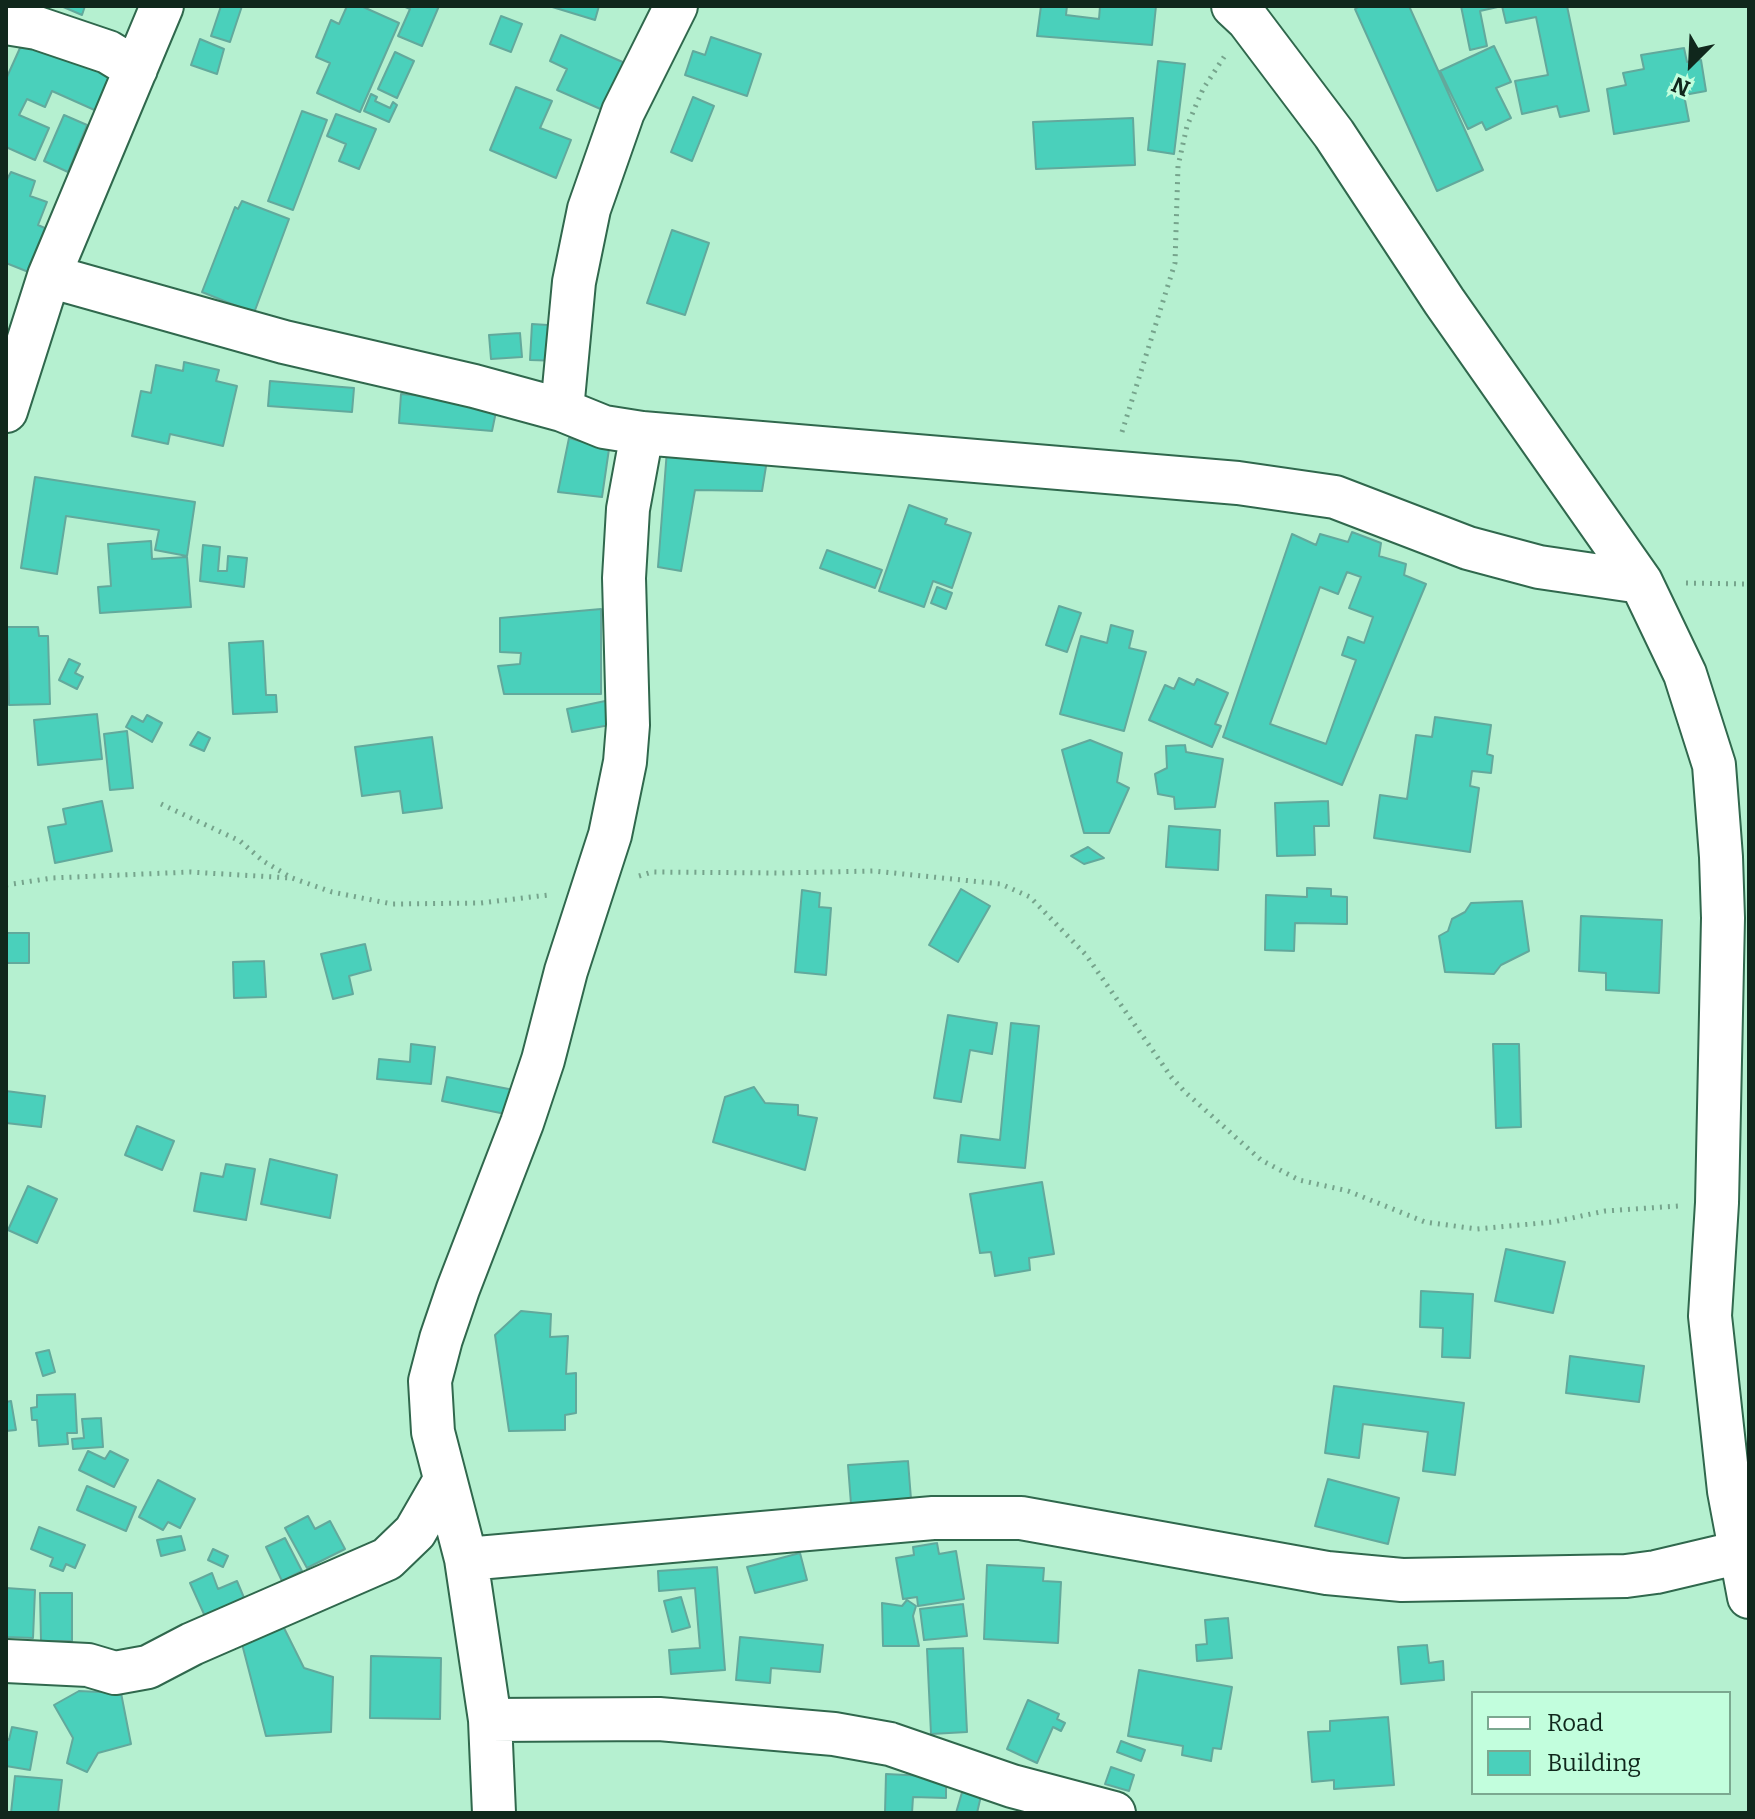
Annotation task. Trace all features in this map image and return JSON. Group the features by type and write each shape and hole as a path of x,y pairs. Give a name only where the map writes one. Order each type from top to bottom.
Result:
{"street":[{"path":"6,411 49,276 162,6"},
{"path":"562,410 574,282 589,209 623,112 676,6"},
{"path":"1241,13 1334,134 1444,301 1641,582 1685,674 1714,765 1736,918 1710,1316 1729,1491 1744,1550 1749,1597"},
{"path":"6,23 37,28 96,48 136,69"},
{"path":"49,276 284,342 474,386 562,410 604,427 642,433 1238,483 1335,497 1468,548 1539,567 1641,582"},
{"path":"494,1813 490,1720 466,1559 433,1432 430,1381 458,1289 534,1085 610,835 625,762 628,725 624,578 628,509 642,433"},
{"path":"6,1661 88,1665 115,1673 148,1667 192,1644 387,1559 415,1532 445,1480"},
{"path":"466,1559 933,1518 1021,1518 1327,1573 1402,1580 1626,1576 1656,1572 1744,1550"},
{"path":"490,1720 659,1719 834,1734 890,1744 1012,1786 1114,1813"}],"path":[{"path":"1102,471 1124,428 1175,263 1178,166 1187,126 1241,13"},
{"path":"1641,582 1749,584"},
{"path":"161,804 240,841 263,861 292,878 332,892 392,904 481,903 592,891 652,872 874,871 1001,884 1030,897 1086,955 1185,1092 1261,1160 1299,1180 1348,1191 1425,1222 1477,1229 1553,1222 1605,1211 1717,1203"},
{"path":"6,885 52,878 190,872 292,878"}],"building":[{"path":"61,6 85,6 82,15"},
{"path":"221,6 242,6 230,42 211,36"},
{"path":"347,6 361,6 399,23 360,112 317,93 330,63 316,57 331,20 339,24"},
{"path":"403,6 439,6 422,46 398,36 410,9"},
{"path":"549,6 599,6 595,20"},
{"path":"1041,6 1067,6 1066,15 1099,19 1100,6 1156,6 1152,45 1037,36"},
{"path":"1360,6 1409,6 1483,170 1437,191 1355,9"},
{"path":"1461,6 1502,6 1480,11 1487,46 1470,50"},
{"path":"1502,6 1567,6 1589,111 1560,117 1557,106 1522,114 1515,81 1548,75 1536,17 1506,23"},
{"path":"501,16 522,24 511,52 490,44"},
{"path":"29,28 118,69 99,112 52,91 45,107 27,99 19,115 49,128 35,160 6,147 6,79"},
{"path":"561,35 634,67 612,114 557,90 567,69 550,61"},
{"path":"711,37 761,54 747,96 685,75 693,51 705,55"},
{"path":"200,39 224,49 217,74 191,65"},
{"path":"1494,46 1511,82 1496,88 1511,118 1486,130 1482,122 1468,129 1440,71"},
{"path":"1684,48 1687,62 1701,60 1706,91 1684,95 1689,121 1614,134 1607,89 1626,85 1623,73 1644,69 1641,55"},
{"path":"395,52 414,61 397,98 378,89"},
{"path":"1158,61 1185,64 1174,154 1148,150"},
{"path":"516,87 552,101 540,128 571,140 556,178 490,150"},
{"path":"371,94 377,97 375,101 390,108 393,102 397,105 389,122 364,111"},
{"path":"693,97 714,106 692,161 671,152"},
{"path":"302,111 327,120 293,210 268,201"},
{"path":"336,114 376,129 359,169 339,161 346,144 327,136"},
{"path":"64,115 87,125 68,172 44,161"},
{"path":"1133,118 1135,165 1036,169 1033,122"},
{"path":"11,172 35,181 30,196 47,202 38,225 47,229 31,273 6,263 6,181"},
{"path":"242,201 289,219 254,313 202,292 235,207 238,209"},
{"path":"672,230 709,243 685,315 647,303"},
{"path":"532,324 563,326 561,361 530,360"},
{"path":"520,333 522,357 491,359 489,335"},
{"path":"184,362 219,370 216,381 237,386 223,446 170,434 168,444 132,436 141,391 151,393 156,365 183,371"},
{"path":"270,381 354,388 352,412 268,406"},
{"path":"401,394 498,402 492,431 399,423"},
{"path":"569,438 609,449 602,497 558,492"},
{"path":"667,450 767,460 762,491 695,490 681,571 658,567"},
{"path":"35,477 195,502 187,556 155,550 159,530 66,516 57,574 21,568"},
{"path":"909,505 947,519 945,524 971,533 952,588 933,581 924,607 879,591"},
{"path":"1352,532 1381,543 1379,556 1406,564 1404,575 1426,584 1342,785 1223,737 1292,534 1316,545 1320,534 1348,542","holes":["1347,572 1361,577 1349,608 1373,617 1364,643 1348,637 1342,655 1356,660 1326,744 1270,724 1320,587 1338,594"]},
{"path":"151,541 152,559 187,557 191,607 100,613 98,587 111,586 108,544"},
{"path":"203,545 220,547 218,571 227,571 228,556 247,558 244,587 200,581"},
{"path":"827,550 882,570 875,588 820,568"},
{"path":"937,587 952,593 946,609 931,603"},
{"path":"1059,606 1081,613 1067,652 1046,645"},
{"path":"601,609 601,694 504,694 498,666 520,664 521,653 500,652 500,618"},
{"path":"1111,625 1133,631 1129,648 1146,652 1124,731 1060,714 1081,636 1107,643"},
{"path":"7,627 38,627 39,636 48,636 50,704 9,705"},
{"path":"263,641 266,695 276,695 277,712 233,714 229,643"},
{"path":"69,659 80,664 75,673 83,677 77,689 59,680"},
{"path":"1179,678 1194,685 1197,679 1228,693 1215,724 1221,726 1212,747 1149,720 1165,685 1174,689"},
{"path":"610,700 615,724 572,732 567,709"},
{"path":"97,714 102,759 38,765 34,720"},
{"path":"147,715 162,723 152,742 126,727 132,716 143,722"},
{"path":"1435,717 1491,725 1487,754 1493,756 1491,773 1472,771 1470,786 1479,788 1470,852 1374,838 1380,795 1407,799 1416,735 1432,737"},
{"path":"127,731 133,788 110,790 104,734"},
{"path":"198,732 210,738 204,751 190,745"},
{"path":"432,737 442,808 403,813 400,791 362,796 355,747"},
{"path":"1090,740 1122,753 1117,782 1129,788 1109,833 1084,833 1062,750"},
{"path":"1185,745 1186,752 1223,759 1215,807 1175,809 1174,797 1158,794 1155,774 1167,768 1166,746"},
{"path":"102,801 112,851 55,863 48,827 66,824 63,809"},
{"path":"1328,801 1329,826 1314,826 1315,855 1277,856 1275,803"},
{"path":"1169,826 1220,830 1218,870 1166,867"},
{"path":"1088,847 1104,858 1084,864 1071,856"},
{"path":"1307,888 1331,889 1331,896 1347,897 1347,924 1295,923 1294,951 1265,950 1266,895 1307,897"},
{"path":"961,889 990,906 958,962 929,945"},
{"path":"802,890 820,893 819,907 831,908 826,975 795,972"},
{"path":"1522,901 1529,951 1501,965 1494,974 1445,972 1439,936 1448,931 1452,919 1465,912 1471,903"},
{"path":"1581,916 1662,920 1659,993 1606,990 1606,973 1579,971"},
{"path":"6,933 29,933 29,963 6,963"},
{"path":"365,944 371,970 349,976 353,994 333,999 321,954"},
{"path":"264,961 266,997 234,998 233,962"},
{"path":"948,1015 997,1023 992,1054 970,1050 961,1102 934,1098"},
{"path":"1011,1023 1039,1026 1025,1168 958,1162 961,1135 1000,1140"},
{"path":"411,1044 435,1047 431,1084 377,1079 379,1059 410,1062"},
{"path":"1493,1044 1519,1044 1521,1127 1496,1128"},
{"path":"447,1077 519,1091 515,1116 442,1101"},
{"path":"754,1087 765,1103 798,1105 798,1115 817,1118 805,1170 713,1142 725,1097"},
{"path":"6,1091 45,1096 41,1127 6,1123"},
{"path":"137,1126 174,1141 162,1170 125,1155"},
{"path":"270,1159 337,1175 330,1218 261,1204"},
{"path":"226,1164 255,1169 246,1220 194,1211 201,1173 223,1177"},
{"path":"1042,1182 1054,1254 1029,1258 1030,1270 995,1276 991,1252 980,1253 970,1194"},
{"path":"28,1186 57,1199 37,1243 8,1230"},
{"path":"1506,1249 1565,1262 1553,1313 1495,1301"},
{"path":"1421,1291 1473,1294 1470,1358 1442,1357 1443,1328 1420,1327"},
{"path":"521,1311 551,1314 550,1337 568,1336 566,1374 576,1373 576,1413 565,1415 565,1430 509,1431 495,1335"},
{"path":"49,1350 55,1372 43,1376 36,1353"},
{"path":"1570,1356 1644,1366 1639,1402 1566,1393"},
{"path":"1334,1386 1464,1403 1455,1475 1423,1471 1428,1432 1363,1424 1359,1458 1325,1453"},
{"path":"75,1394 77,1433 67,1433 68,1444 39,1446 37,1420 32,1420 31,1408 37,1407 37,1395"},
{"path":"11,1401 16,1430 6,1431 6,1402"},
{"path":"101,1418 103,1447 73,1449 72,1439 84,1438 82,1419"},
{"path":"88,1451 105,1459 110,1451 128,1460 114,1487 79,1470"},
{"path":"908,1461 911,1499 851,1504 848,1465"},
{"path":"1328,1479 1399,1498 1388,1544 1315,1526"},
{"path":"158,1480 195,1499 180,1528 168,1522 163,1530 139,1517"},
{"path":"87,1486 136,1507 126,1531 77,1510"},
{"path":"308,1516 315,1529 330,1521 345,1549 307,1568 285,1528"},
{"path":"39,1527 85,1545 75,1568 66,1564 63,1571 50,1566 53,1558 31,1549"},
{"path":"181,1536 185,1550 161,1556 157,1540"},
{"path":"285,1538 302,1571 282,1581 266,1547"},
{"path":"937,1543 939,1554 956,1551 964,1599 918,1606 917,1597 903,1599 896,1558 914,1555 913,1547"},
{"path":"213,1549 228,1556 223,1567 208,1560"},
{"path":"800,1553 807,1580 755,1593 747,1567"},
{"path":"987,1565 1044,1568 1043,1581 1061,1582 1058,1643 984,1639"},
{"path":"717,1567 725,1670 671,1674 669,1650 700,1648 695,1588 659,1591 658,1571"},
{"path":"212,1573 218,1589 237,1581 247,1605 208,1623 190,1583"},
{"path":"6,1588 35,1590 33,1638 6,1637"},
{"path":"40,1593 72,1593 72,1641 41,1641"},
{"path":"681,1597 690,1627 672,1632 664,1601"},
{"path":"907,1600 916,1606 913,1616 919,1646 883,1646 882,1603 902,1606"},
{"path":"963,1604 967,1636 924,1640 920,1609"},
{"path":"1228,1618 1232,1658 1197,1661 1196,1645 1207,1644 1205,1620"},
{"path":"283,1626 304,1668 333,1677 331,1732 266,1736 242,1644"},
{"path":"740,1637 823,1645 820,1672 771,1668 770,1683 736,1680"},
{"path":"1427,1645 1429,1663 1443,1661 1444,1680 1401,1684 1398,1647"},
{"path":"963,1648 967,1732 931,1734 927,1649"},
{"path":"371,1656 441,1658 440,1719 370,1718"},
{"path":"1139,1670 1232,1687 1221,1749 1213,1748 1211,1761 1182,1755 1183,1746 1128,1736"},
{"path":"79,1691 121,1693 131,1744 98,1753 87,1772 67,1763 73,1738 54,1705"},
{"path":"1028,1700 1059,1714 1057,1719 1065,1723 1061,1731 1053,1727 1037,1763 1007,1749"},
{"path":"1388,1717 1394,1785 1334,1789 1334,1780 1312,1782 1308,1732 1330,1731 1330,1721"},
{"path":"12,1727 37,1732 30,1770 6,1766 6,1739 9,1740"},
{"path":"1121,1741 1145,1750 1141,1761 1117,1752"},
{"path":"1111,1767 1134,1775 1129,1791 1105,1784"},
{"path":"886,1774 946,1777 946,1798 913,1797 912,1813 885,1813"},
{"path":"15,1776 62,1780 58,1813 11,1813"},
{"path":"965,1782 983,1787 977,1813 956,1813"}]}
